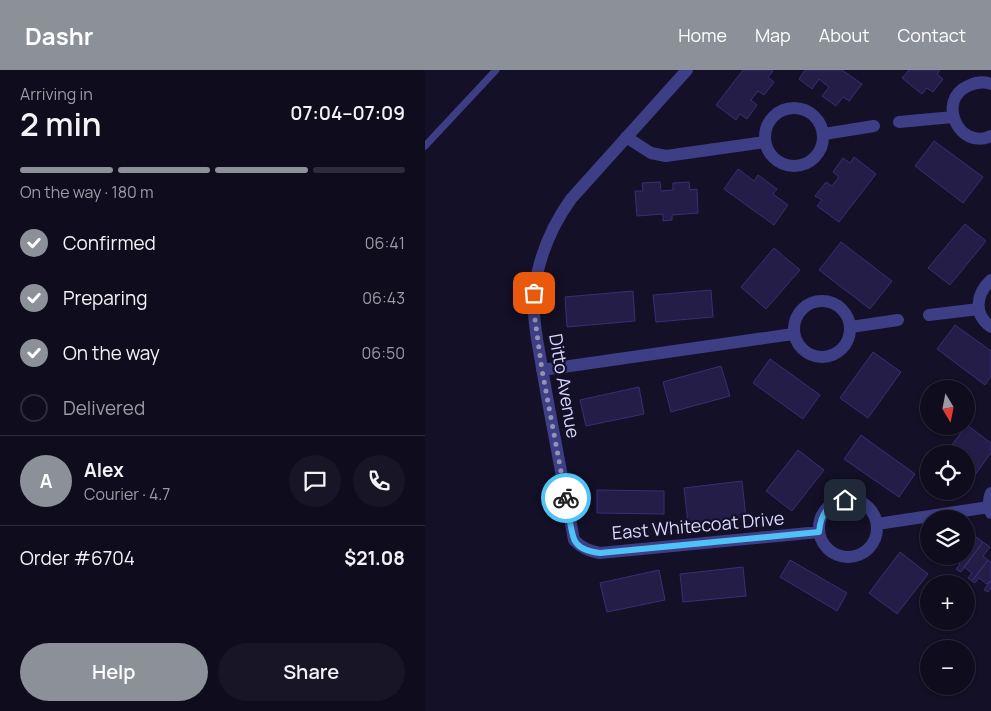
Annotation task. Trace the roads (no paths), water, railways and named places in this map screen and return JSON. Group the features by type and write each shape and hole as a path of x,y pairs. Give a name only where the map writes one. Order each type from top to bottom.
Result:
{"street":[{"name":"Ditto Avenue","path":"580,547 574,540 542,370 534,312 534,293 539,267 546,244 559,216 571,199 687,70"},
{"path":"991,84 976,82 965,87 957,95 953,106 953,117 960,130 972,138 991,136"},
{"path":"791,108 806,110 818,120 824,134 821,149 812,160 798,166 783,164 771,155 765,142 767,126 776,114 791,108"},
{"path":"899,122 953,117"},
{"path":"824,134 874,126"},
{"path":"626,137 651,153 667,156 765,142"},
{"path":"991,280 984,287 979,298 979,309 985,322 991,327"},
{"path":"823,300 833,302 842,308 848,317 851,327 849,338 844,347 836,354 825,357 815,357 805,352 797,344 793,334 793,324 797,314 804,306 823,300"},
{"path":"929,316 979,309"},
{"path":"851,327 898,320"},
{"path":"542,370 793,334"},
{"path":"877,524 990,510 991,493"},
{"path":"845,500 856,500 866,505 874,514 877,524 876,536 871,546 863,553 852,557 841,556 830,551 823,542 819,532 820,520 825,510 834,503 845,500"},
{"name":"East Whitecoat Drive","path":"580,547 600,553 819,532"}],"lane":[{"path":"425,146 496,70"}]}
